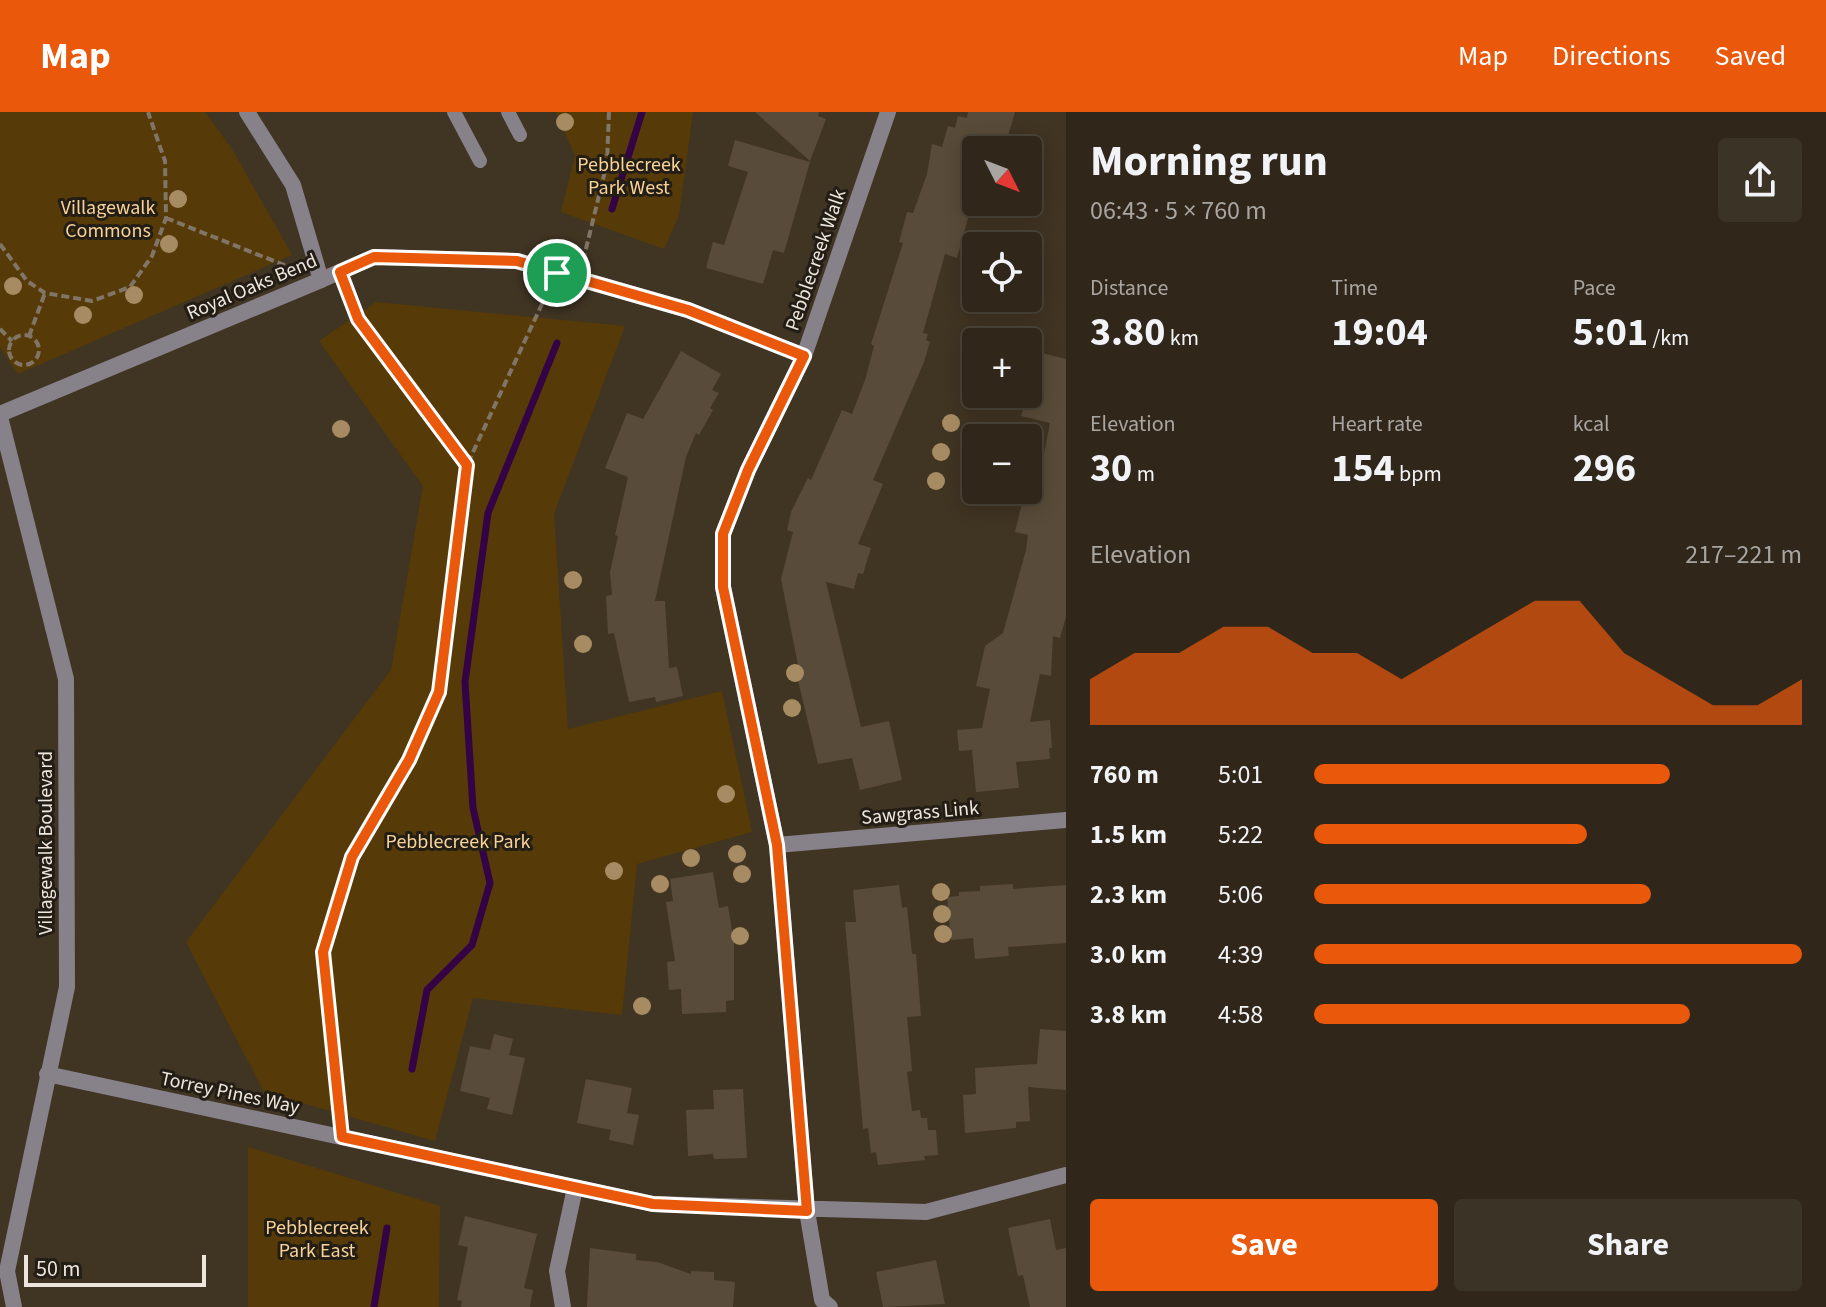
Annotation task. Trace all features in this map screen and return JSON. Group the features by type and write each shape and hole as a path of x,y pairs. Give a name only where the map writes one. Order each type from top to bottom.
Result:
{"street":[{"path":"247,112 293,185 321,280"},
{"name":"Pebblecreek Walk","path":"830,1307 822,1300 807,1211 777,845 723,587 723,534 748,470 804,356 888,112"},
{"name":"Royal Oaks Bend","path":"0,416 374,257 517,261 688,310 804,356"},
{"name":"Villagewalk Boulevard","path":"0,416 66,679 67,987 4,1275 14,1307"},
{"name":"Sawgrass Link","path":"777,845 1066,820"},
{"name":"Torrey Pines Way","path":"47,1074 653,1204 807,1211 926,1212 1066,1175"},
{"path":"563,1307 557,1271 575,1188"}],"lane":[{"path":"454,112 480,161"},
{"path":"508,112 520,135"}],"path":[{"path":"0,244 27,281 45,293 92,301 130,287 152,256 166,218 165,161 148,112"},
{"path":"578,279 607,163 609,112"},
{"path":"166,218 321,280"},
{"path":"340,272 358,319 467,465"},
{"path":"342,1137 323,952 352,857 409,760 439,692 467,465 557,273"},
{"path":"29,336 45,293"},
{"path":"0,329 12,341"},
{"path":"20,336 29,336 36,342 39,351 35,359 28,365 18,364 8,351 12,341 20,336"}],"green space":[{"name":"Villagewalk Commons","path":"0,112 205,112 232,149 292,255 18,374 0,347"},
{"name":"Pebblecreek Park West","path":"556,112 693,112 679,215 664,249 561,212 575,156"},
{"name":"Pebblecreek Park","path":"376,302 625,326 554,514 568,729 722,691 752,832 637,864 622,1015 473,998 435,1141 264,1092 186,942 391,670 423,486 319,341"},
{"name":"Pebblecreek Park East","path":"248,1147 440,1206 439,1307 248,1307"}],"building":[{"path":"755,112 819,112 818,116 826,119 810,161"},
{"path":"968,112 1015,112 1008,136 962,136 962,216 969,216 957,258 945,254 923,333 928,334 926,340 930,342 924,362 873,480 883,484 858,544 871,548 863,574 858,573 854,589 826,582 861,727 889,721 902,780 860,790 852,758 818,764 796,672 799,670 781,579 793,532 787,530 791,512 808,478 811,480 842,410 852,414 866,377 874,346 871,344 903,243 899,242 907,212 913,213 927,174 932,144 942,147 948,126 955,128 958,116 967,118"},
{"path":"735,140 810,162 784,253 773,250 763,284 706,268 713,242 724,245 748,172 728,166"},
{"path":"681,351 721,374 712,390 719,393 710,408 713,410 699,435 696,433 686,457 655,601 665,601 669,668 677,667 683,696 656,702 655,697 629,702 614,633 608,634 606,596 612,595 610,572 618,536 615,535 628,477 605,468 627,413 643,419"},
{"path":"1042,353 1066,359 1066,617 1060,638 1053,636 1051,676 1040,674 1030,722 1050,720 1050,759 1016,762 1019,788 976,792 972,750 959,751 957,730 982,728 990,689 976,686 985,646 1003,633 1026,550 1028,535 1015,532 1022,504 1042,504 1042,464 1050,423 1021,416 1024,408 1042,408"},
{"path":"713,872 719,908 728,906 734,942 734,1000 726,1001 726,1012 682,1014 681,989 669,990 667,962 675,961 666,902 673,901 670,879"},
{"path":"1013,884 1013,889 1066,885 1066,943 1008,947 1009,956 975,959 973,938 951,940 947,897 959,896 959,892 980,891 980,886"},
{"path":"899,885 902,908 907,907 912,954 916,954 921,1016 907,1017 912,1071 907,1072 912,1111 920,1110 921,1118 927,1118 928,1130 936,1130 938,1155 924,1156 925,1160 878,1165 876,1152 871,1153 868,1128 863,1129 845,922 856,922 853,890"},
{"path":"1040,1029 1066,1031 1066,1090 1028,1087 1030,1121 1016,1122 1016,1128 965,1133 963,1095 976,1094 975,1068 1037,1064"},
{"path":"494,1034 513,1039 509,1055 525,1058 512,1115 487,1109 490,1098 460,1091 470,1046 490,1050"},
{"path":"586,1079 632,1088 627,1113 639,1115 633,1145 609,1140 611,1130 577,1123"},
{"path":"743,1089 747,1158 714,1159 713,1154 688,1156 686,1110 714,1109 713,1090"},
{"path":"465,1216 537,1234 524,1288 533,1290 530,1307 461,1307 462,1301 457,1300 468,1247 458,1245"},
{"path":"1050,1219 1056,1250 1066,1248 1066,1307 1030,1307 1023,1275 1018,1276 1008,1228"},
{"path":"590,1248 636,1254 636,1260 657,1262 691,1274 691,1271 714,1272 714,1280 735,1282 733,1307 587,1307"},
{"path":"936,1260 945,1304 883,1307 876,1272"}],"waterway":[{"path":"612,209 642,112"},
{"path":"412,1069 427,990 472,945 490,883 473,808 465,682 488,513 557,343"},
{"path":"374,1307 387,1228"}],"route":[{"path":"374,257 517,261 557,273 688,310 804,356 748,470 723,534 723,587 777,845 807,1211 653,1204 342,1137 323,952 352,857 409,760 439,692 467,465 358,319 340,272 374,257"}]}
